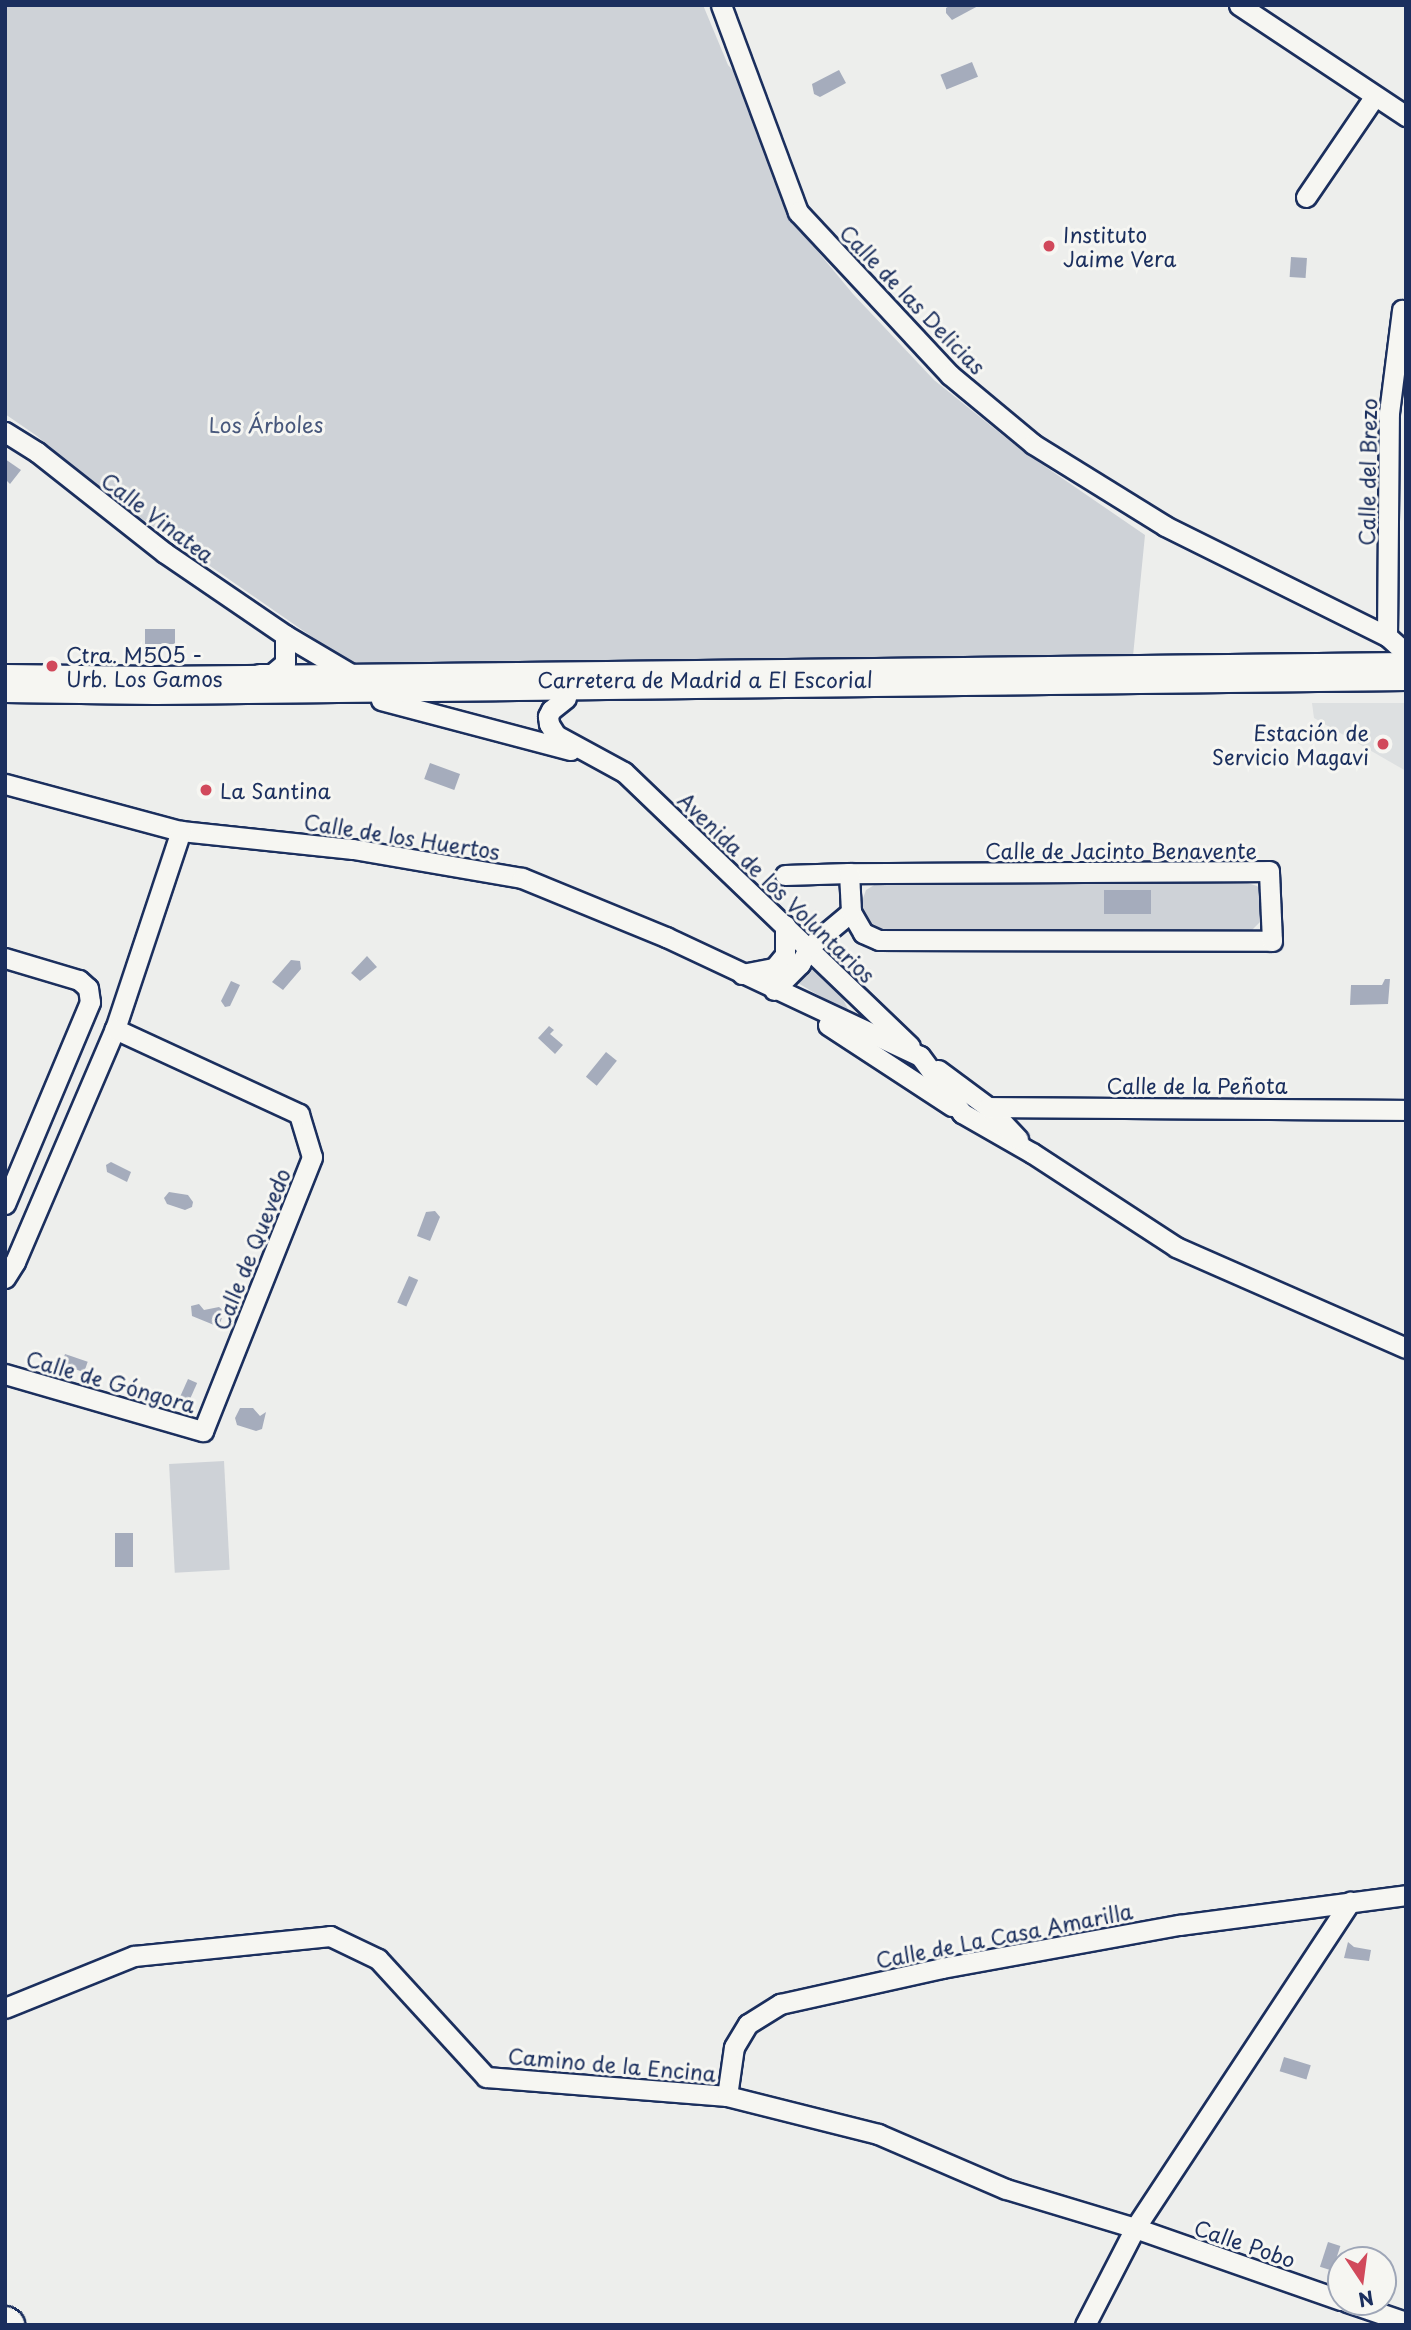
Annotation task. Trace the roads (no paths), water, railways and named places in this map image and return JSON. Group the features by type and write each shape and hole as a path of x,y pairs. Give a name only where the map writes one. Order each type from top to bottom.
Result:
{"highway":[{"name":"Carretera de Madrid a El Escorial","path":"5,699 1406,671"},
{"name":"Carretera de Madrid a El Escorial","path":"5,683 566,698 1406,688"}],"street":[{"name":"Calle de las Delicias","path":"721,5 798,212 950,375 1033,444 1165,526 1387,636 1406,653"},
{"path":"1239,5 1406,116"},
{"path":"1306,197 1375,96"},
{"name":"Calle del Brezo","path":"1387,636 1389,413 1402,310"},
{"name":"Calle Vinatea","path":"5,432 37,452 165,554 372,691"},
{"path":"155,685 206,676 272,674 285,663 285,635"},
{"name":"Avenida de los Voluntarios","path":"372,691 597,757"},
{"name":"Avenida de los Voluntarios","path":"566,698 551,710 548,724 564,741 624,772 920,1056 989,1107 1032,1153"},
{"name":"Calle de los Huertos","path":"5,784 181,831 353,849 522,878 666,937 774,990 920,1056"},
{"path":"5,1278 15,1262 115,1028 181,831"},
{"name":"Calle de Jacinto Benavente","path":"785,875 1269,872 1272,941 879,940 863,933 851,912"},
{"path":"774,990 800,964 809,947 851,912 849,873"},
{"path":"742,974 774,968 785,954 785,925"},
{"path":"5,958 79,980 88,988 90,1002 5,1204"},
{"name":"Calle de los Huertos","path":"774,990 962,1113"},
{"name":"Calle de Quevedo","path":"115,1028 299,1114 312,1157 203,1432"},
{"name":"Avenida de los Voluntarios","path":"920,1056 962,1113 1032,1153 1176,1247 1406,1348"},
{"name":"Calle de la Peñota","path":"989,1107 1406,1110"},
{"name":"Calle de Góngora","path":"5,1374 203,1432"},
{"name":"Calle de La Casa Amarilla","path":"727,2096 734,2048 748,2024 780,2004 942,1968 1179,1924 1406,1895"},
{"path":"1084,2325 1135,2228 1350,1902"},
{"name":"Camino de la Encina","path":"5,2008 134,1956 330,1936 378,1959 486,2077 727,2096 878,2134 1006,2189 1135,2228"},
{"name":"Calle Pobo","path":"1135,2228 1327,2295"},
{"path":"1388,2316 1406,2322"}],"water":[{"path":"951,5 978,6 952,20 946,13 946,8"},
{"path":"972,62 978,77 946,90 940,75"},
{"path":"839,70 846,83 820,97 814,94 812,84"},
{"path":"1291,257 1307,258 1306,278 1290,277"},
{"path":"5,459 21,470 10,484 5,479"},
{"path":"145,629 175,629 175,644 145,644"},
{"path":"430,763 460,774 454,790 424,779"},
{"path":"1104,890 1151,890 1151,914 1104,914"},
{"path":"367,956 377,967 360,981 351,973"},
{"path":"291,960 300,961 301,969 283,990 272,982"},
{"path":"1385,979 1390,979 1388,1004 1350,1005 1351,985 1382,985"},
{"path":"231,981 240,985 230,1006 225,1007 221,1001"},
{"path":"549,1026 554,1030 550,1034 563,1045 555,1054 538,1038"},
{"path":"606,1052 617,1061 597,1086 586,1077"},
{"path":"111,1162 131,1172 127,1182 107,1172 106,1165"},
{"path":"169,1192 188,1195 193,1202 192,1207 185,1210 167,1204 164,1198"},
{"path":"435,1211 440,1217 430,1241 417,1236 426,1212"},
{"path":"409,1276 418,1280 406,1307 397,1302"},
{"path":"199,1304 204,1310 219,1307 224,1311 219,1327 192,1316 191,1306"},
{"path":"65,1354 88,1362 84,1372 61,1364"},
{"path":"188,1379 197,1383 188,1404 179,1400"},
{"path":"240,1408 253,1408 260,1416 266,1412 262,1429 256,1431 237,1425 235,1418"},
{"path":"115,1533 133,1533 133,1567 115,1567"},
{"path":"1348,1942 1354,1947 1371,1950 1369,1961 1344,1958"},
{"path":"1284,2057 1311,2065 1306,2080 1280,2071"},
{"path":"1328,2242 1340,2246 1327,2246 1327,2269 1320,2267"}],"place":[{"name":"Instituto Jaime Vera","path":"1049,246"},
{"name":"Ctra. M505 - Urb. Los Gamos","path":"52,666"},
{"name":"Estación de Servicio Magavi","path":"1383,744"},
{"name":"La Santina","path":"206,790"}],"park label":[{"name":"Los Árboles","path":"266,424"}]}
